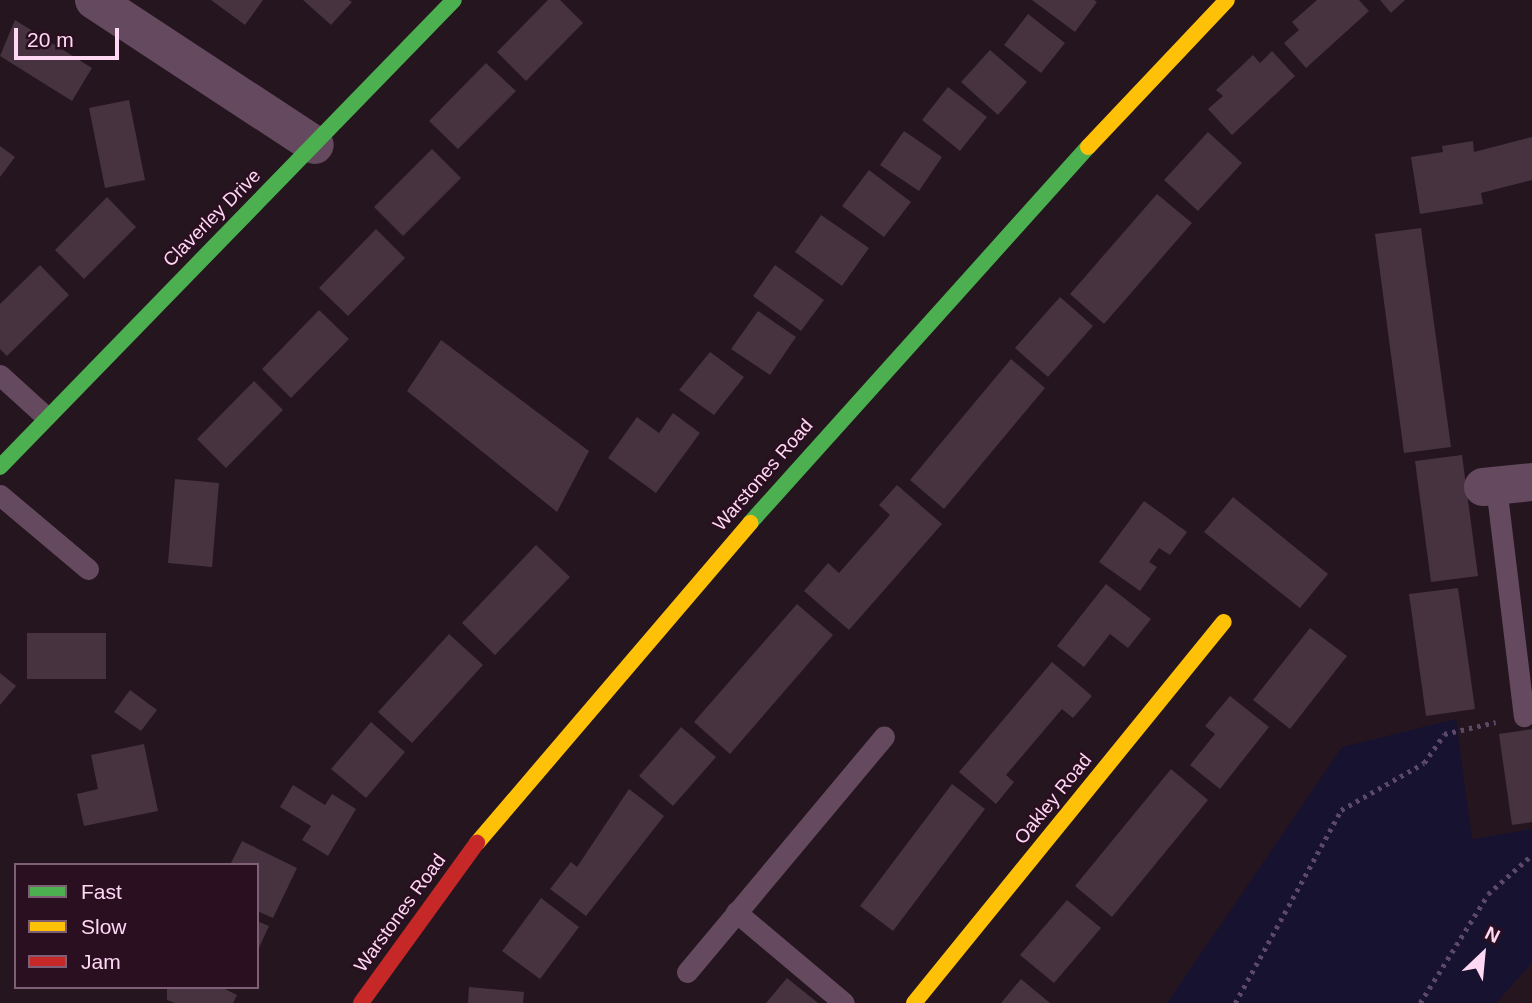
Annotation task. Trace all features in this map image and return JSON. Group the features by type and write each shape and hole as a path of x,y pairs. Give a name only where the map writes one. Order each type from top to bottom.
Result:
{"street":[{"path":"94,0 315,145"},
{"name":"Claverley Drive","path":"0,467 45,416 315,145 454,0"},
{"name":"Warstones Road","path":"361,1003 499,813 645,642 992,248 1227,0"},
{"name":"Oakley Road","path":"915,1003 1224,622"}],"lane":[{"path":"0,375 45,416"},
{"path":"1504,485 1524,716"},
{"path":"0,495 88,569"},
{"path":"687,972 884,736"},
{"path":"736,912 844,1003"}],"path":[{"path":"1235,1003 1341,810 1424,763 1444,734 1524,716"},
{"path":"1420,1003 1488,894 1532,855"}],"shaded area":[{"path":"1456,719 1472,839 1532,829 1532,963 1496,1003 1167,1003 1342,747"}],"building":[{"path":"211,0 263,0 245,25"},
{"path":"303,0 349,0 352,2 331,25"},
{"path":"548,0 560,0 583,23 526,81 497,52"},
{"path":"1032,0 1094,0 1097,2 1075,32"},
{"path":"1317,0 1359,0 1369,11 1306,68 1284,43 1299,30 1292,22"},
{"path":"1380,0 1405,0 1391,13"},
{"path":"1028,14 1065,43 1041,73 1004,45"},
{"path":"15,20 92,68 72,101 0,56"},
{"path":"990,50 1027,82 998,115 961,82"},
{"path":"1272,51 1295,76 1232,135 1208,109 1223,96 1216,90 1253,55 1260,63"},
{"path":"486,63 516,91 458,149 429,121"},
{"path":"948,87 987,117 960,151 922,120"},
{"path":"129,100 145,180 105,188 89,108"},
{"path":"904,131 942,157 919,191 880,165"},
{"path":"1208,132 1242,163 1198,211 1164,180"},
{"path":"1532,137 1532,180 1481,193 1483,204 1420,214 1411,157 1443,152 1442,146 1473,141 1474,152"},
{"path":"0,146 15,157 0,177"},
{"path":"432,149 461,178 403,236 374,207"},
{"path":"869,170 911,202 884,237 842,206"},
{"path":"1157,194 1192,223 1104,324 1070,294"},
{"path":"107,197 136,227 84,279 55,250"},
{"path":"821,215 869,248 842,286 795,252"},
{"path":"1421,228 1451,447 1404,453 1375,234"},
{"path":"376,229 405,258 348,316 319,288"},
{"path":"40,265 69,295 7,356 0,349 0,304"},
{"path":"775,265 824,300 801,331 753,296"},
{"path":"1060,297 1093,326 1048,377 1015,348"},
{"path":"319,310 349,339 291,398 262,369"},
{"path":"758,311 796,337 770,375 731,349"},
{"path":"441,340 589,451 557,512 407,391"},
{"path":"710,352 744,377 714,415 679,390"},
{"path":"1011,359 1045,388 944,509 910,480"},
{"path":"254,381 283,410 226,468 197,439"},
{"path":"673,413 700,433 656,493 608,458 637,417 659,433"},
{"path":"1462,455 1478,576 1431,582 1415,461"},
{"path":"175,479 219,483 212,567 168,563"},
{"path":"897,485 942,524 849,630 804,591 828,563 839,573 890,515 879,505"},
{"path":"1233,497 1328,574 1300,608 1204,532"},
{"path":"1144,501 1187,532 1170,555 1159,548 1149,562 1157,567 1140,591 1099,562"},
{"path":"536,545 570,577 495,655 462,623"},
{"path":"1106,584 1151,619 1128,648 1110,634 1084,667 1057,646"},
{"path":"1458,588 1475,709 1426,716 1409,594"},
{"path":"797,604 833,635 730,754 694,722"},
{"path":"1310,628 1347,656 1290,729 1253,700"},
{"path":"27,633 106,633 106,679 27,679"},
{"path":"449,634 483,665 412,743 378,712"},
{"path":"1052,662 1092,696 1073,718 1062,709 1006,775 1014,782 996,804 959,772"},
{"path":"0,673 16,686 0,705"},
{"path":"130,690 157,710 141,731 114,712"},
{"path":"1230,696 1269,727 1220,789 1190,765 1215,734 1205,726"},
{"path":"371,722 405,752 366,798 331,769"},
{"path":"681,727 716,757 673,806 639,776"},
{"path":"1532,729 1532,822 1512,825 1499,734"},
{"path":"144,744 158,811 84,826 77,794 98,789 91,755"},
{"path":"1171,769 1208,800 1112,917 1075,886"},
{"path":"952,784 985,809 893,931 860,906"},
{"path":"293,785 325,805 332,794 356,809 328,856 302,840 311,826 280,807"},
{"path":"629,789 664,816 586,916 550,889 571,862 577,867"},
{"path":"242,841 297,868 273,918 259,912 259,863 231,863"},
{"path":"541,898 579,927 540,979 502,951"},
{"path":"1067,900 1101,928 1054,983 1020,955"},
{"path":"259,922 269,926 259,948"},
{"path":"787,978 818,1003 766,1003"},
{"path":"1021,979 1050,1003 1001,1003"},
{"path":"469,987 524,992 523,1003 468,1003"},
{"path":"167,989 225,989 237,995 233,1003 175,1003 167,1000"}],"traffic: fast":[{"path":"0,467 454,0"},
{"path":"750,523 1088,147"}],"traffic: slow":[{"path":"1088,147 1227,0"},
{"path":"477,843 750,523"},
{"path":"914,1003 1224,622"}],"traffic: jam":[{"path":"361,1003 477,843"}]}
